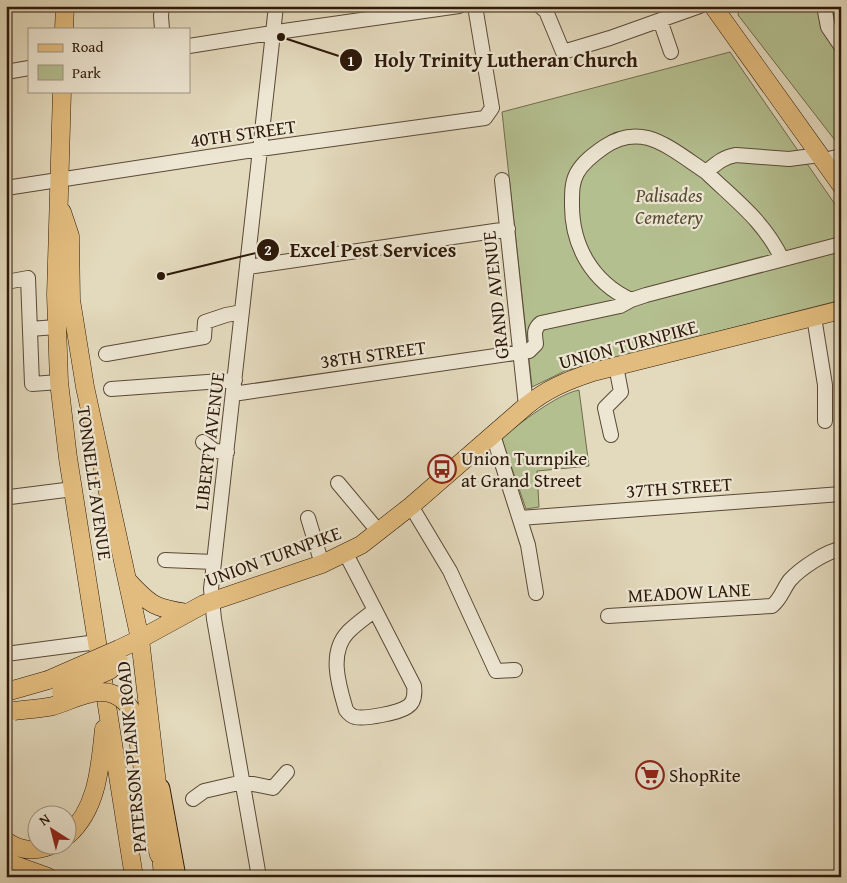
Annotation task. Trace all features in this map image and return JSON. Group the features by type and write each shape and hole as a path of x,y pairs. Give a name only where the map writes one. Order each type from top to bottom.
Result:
{"highway":[{"path":"159,789 167,875"}],"main road":[{"path":"64,6 64,28"},
{"path":"713,6 828,157 841,185"},
{"name":"TONNELLE AVENUE","path":"62,92 58,180 56,326 59,382 73,489 134,877"},
{"path":"58,200 70,236 72,307 85,387 140,639"},
{"name":"UNION TURNPIKE","path":"140,639 212,601 346,554 379,532 411,506 537,397 563,382 616,366 841,310"},
{"path":"129,582 154,606 188,613"},
{"name":"PATERSON PLANK ROAD","path":"6,692 48,680 119,655 140,639"},
{"name":"PATERSON PLANK ROAD","path":"140,639 159,789"},
{"name":"PATERSON PLANK ROAD","path":"10,711 110,670 119,655"},
{"name":"PATERSON PLANK ROAD","path":"10,711 52,706 84,695 100,692 111,693 126,703 135,721 153,831 167,875"},
{"path":"78,824 84,817 92,798 100,762 107,706"},
{"path":"6,841 19,848 28,850"},
{"path":"6,862 48,877"}],"street":[{"path":"162,6 162,28"},
{"name":"LIBERTY AVENUE","path":"259,877 211,589 276,6"},
{"path":"190,46 272,32 459,6"},
{"name":"40TH STREET","path":"6,188 260,149 485,118 492,108 475,6"},
{"path":"540,6 546,11 563,52 610,38 700,6"},
{"path":"824,6 828,27 841,46"},
{"path":"660,20 671,52"},
{"path":"6,72 28,68"},
{"path":"631,300 622,296 602,281 583,256 578,244 571,211 572,185 576,174 582,166 616,140 637,136 658,142 706,172 754,215 774,242 782,259"},
{"path":"706,172 728,156 736,155 789,159 828,157"},
{"name":"GRAND AVENUE","path":"502,180 526,406"},
{"path":"248,267 508,229"},
{"path":"519,352 533,349 536,344 534,330 541,323 620,306 631,300 841,244"},
{"path":"6,282 28,278 32,384 59,382"},
{"path":"106,354 204,337 205,322 242,312"},
{"path":"814,318 825,385 825,421"},
{"path":"30,329 56,326"},
{"name":"38TH STREET","path":"111,389 234,387 519,352"},
{"path":"611,435 605,408 620,392 616,366"},
{"path":"493,435 528,545 536,593"},
{"path":"203,442 215,451 226,452"},
{"path":"338,483 379,532"},
{"path":"10,497 73,489"},
{"name":"37TH STREET","path":"520,518 841,494"},
{"path":"411,506 450,571 496,671 515,670"},
{"path":"308,518 322,564"},
{"name":"MEADOW LANE","path":"608,616 772,606 779,601 789,582 795,576 815,561 841,550"},
{"path":"346,554 375,610 414,686 414,697 406,708 380,715 358,718 350,715 346,710 336,670 337,658 341,641 348,632 375,610"},
{"path":"165,560 214,562"},
{"path":"6,654 97,642"},
{"path":"193,799 204,791 243,782 274,788 287,772"}],"green space":[{"path":"739,6 841,6 841,148 738,15"},
{"name":"Palisades Cemetery","path":"730,52 841,213 841,300 565,371 532,387 502,112"},
{"path":"579,390 589,466 537,471 539,507 526,509 501,437 549,403"}],"place":[{"name":"Holy Trinity Lutheran Church","path":"281,37"},
{"name":"Excel Pest Services","path":"161,276"},
{"name":"Union Turnpike at Grand Street","path":"442,469"},
{"name":"ShopRite","path":"650,775"}]}
